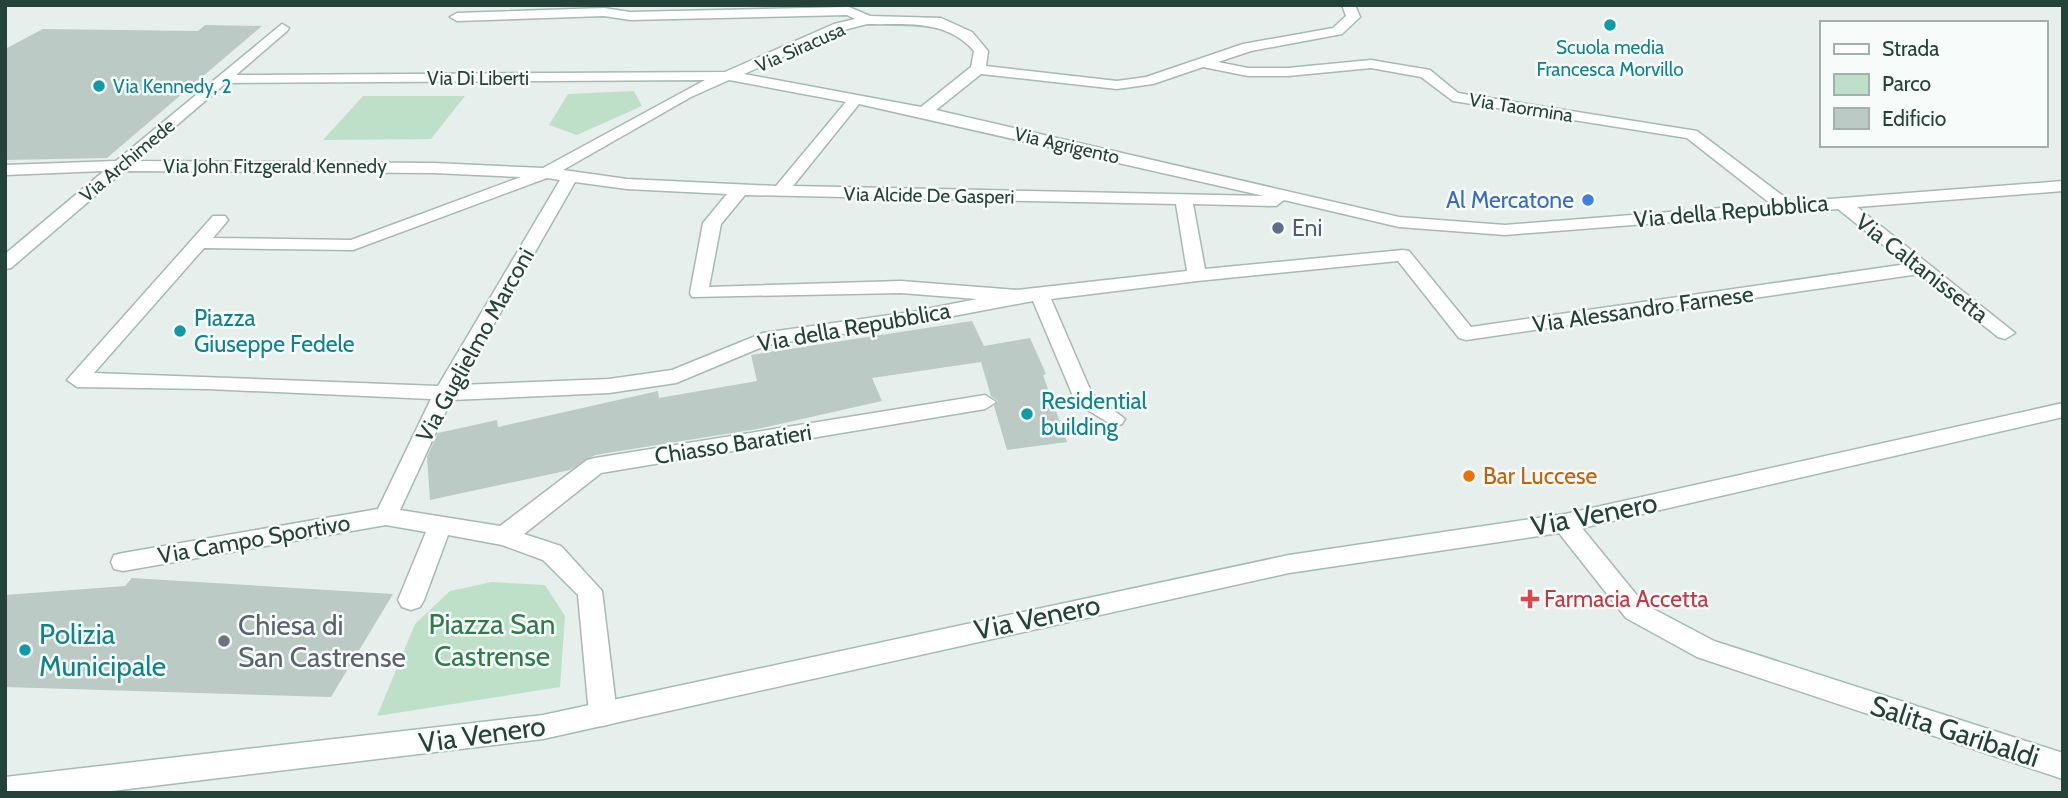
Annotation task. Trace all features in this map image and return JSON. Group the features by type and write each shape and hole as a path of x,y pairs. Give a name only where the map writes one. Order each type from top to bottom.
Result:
{"street":[{"path":"471,5 457,17 778,9 849,11 867,20"},
{"path":"930,5 936,21"},
{"path":"924,112 978,69 1117,85 1148,81 1248,47 1337,31 1353,18 1348,5"},
{"path":"609,30 632,11"},
{"name":"Via Siracusa","path":"199,243 353,245 545,173 686,94 733,76 839,27 867,20 936,21 967,35 981,51 978,69"},
{"name":"Via Archimede","path":"5,264 282,28"},
{"name":"Via Taormina","path":"1199,62 1248,72 1288,72 1371,64 1425,73 1453,97 1692,134 1786,207"},
{"name":"Via Di Liberti","path":"222,79 733,76"},
{"name":"Via Agrigento","path":"733,76 924,112 1399,222"},
{"path":"780,191 856,99"},
{"name":"Via John Fitzgerald Kennedy","path":"5,170 119,166 434,168 545,173"},
{"name":"Via Alcide De Gasperi","path":"545,173 627,184 740,190 1314,201"},
{"name":"Via Guglielmo Marconi","path":"386,516 444,393 570,177"},
{"name":"Via della Repubblica","path":"1399,222 1505,230 2063,186"},
{"path":"740,190 712,223 699,293 901,286 1017,296 1040,295 1197,275 1402,255 1399,222"},
{"path":"1184,200 1197,275"},
{"name":"Via Caltanissetta","path":"1840,202 2005,333"},
{"path":"199,243 219,220"},
{"name":"Via della Repubblica","path":"199,243 78,380 208,382 444,393 609,386 676,376 764,339 911,318 1017,296"},
{"name":"Via Alessandro Farnese","path":"1402,255 1466,334 1921,268"},
{"path":"1040,295 1083,398 1114,419"},
{"name":"Chiasso Baratieri","path":"503,536 595,466 985,402"},
{"name":"Via Venero","path":"5,790 521,730 1289,564 1565,523 2063,410"},
{"name":"Via Campo Sportivo","path":"123,562 386,516 503,536 552,553 590,591 603,714"},
{"name":"Salita Garibaldi","path":"1565,523 1635,611 1706,649 2063,766"},
{"path":"411,600 440,524"}],"green space":[{"path":"634,91 642,106 577,135 549,125 568,94"},
{"path":"363,96 465,96 431,139 323,140"},
{"name":"Piazza San Castrense","path":"492,582 545,585 565,616 560,687 377,716 415,624 450,591"}],"building":[{"name":"Via Kennedy, 2","path":"205,25 262,26 107,158 5,160 5,49 43,29 198,31"},
{"path":"972,321 984,346 1030,338 1046,374 1043,375 1067,442 1007,450 994,406 998,401 991,396 981,362 872,378 882,401 757,429 595,455 570,470 430,500 427,457 438,433 497,420 498,427 658,391 659,398 757,381 751,355"},
{"name":"Chiesa di San Castrense","path":"132,578 393,594 331,697 5,687 5,595 125,586"}],"place":[{"name":"Scuola media Francesca Morvillo","path":"1610,25"},
{"name":"Via Kennedy, 2","path":"99,86"},
{"name":"Al Mercatone","path":"1588,200"},
{"name":"Eni","path":"1278,228"},
{"name":"Piazza Giuseppe Fedele","path":"180,331"},
{"name":"Residential building","path":"1027,414"},
{"name":"Bar Luccese","path":"1469,476"},
{"name":"Farmacia Accetta","path":"1530,599"},
{"name":"Chiesa di San Castrense","path":"224,641"},
{"name":"Polizia Municipale","path":"25,650"}]}
